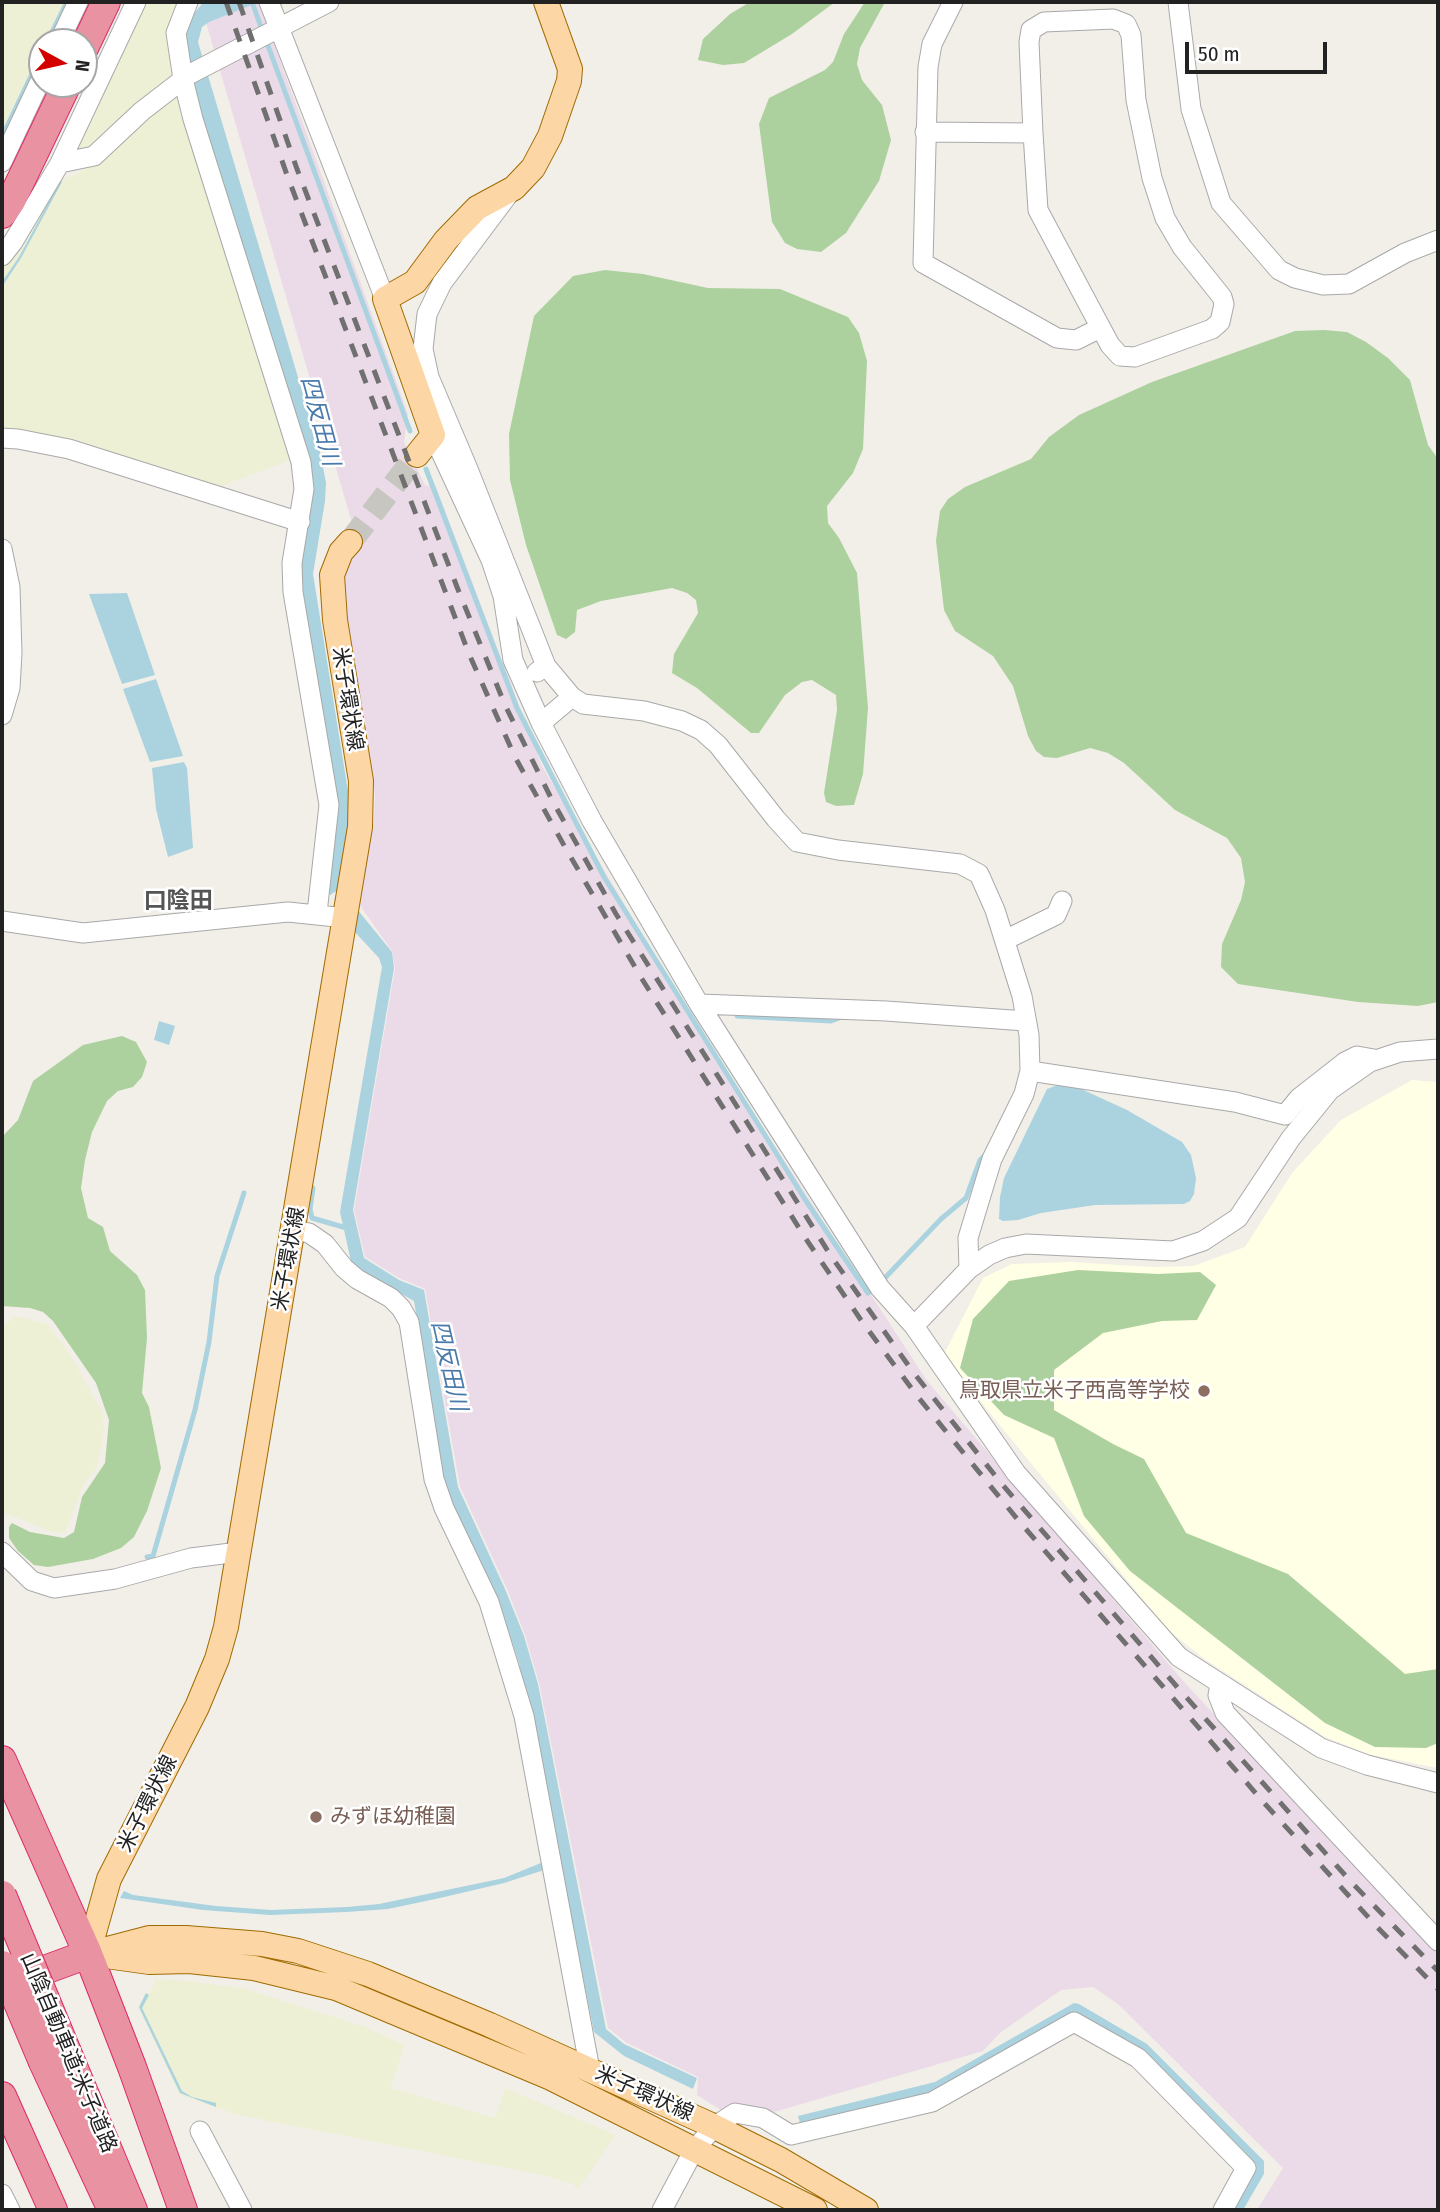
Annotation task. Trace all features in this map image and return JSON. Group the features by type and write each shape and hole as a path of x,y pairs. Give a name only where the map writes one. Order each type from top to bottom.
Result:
{"highway":[{"path":"94,28 106,2"},
{"path":"2,214 11,201 60,98"},
{"path":"2,1760 88,1954 183,2210"},
{"name":"山陰自動車道;米子道路","path":"2,1895 55,2057 112,2210"},
{"path":"2,1985 88,1954"},
{"name":"山陰自動車道;米子道路","path":"2,1965 55,2057 133,2210"},
{"path":"2,2096 53,2210"},
{"path":"2,2155 16,2162 40,2210"}],"main road":[{"path":"417,455 433,435 385,299 415,282 446,240 477,208 514,188 533,168 550,136 569,81 570,69 546,2"},
{"name":"米子環状線","path":"88,1954 109,1879 197,1707 218,1659 226,1626 360,827 360,781 335,620 332,575 341,552 350,542"},
{"name":"米子環状線","path":"88,1954 149,1938 262,1944 298,1951 368,1975 715,2126 781,2160 866,2210"},
{"name":"米子環状線","path":"88,1954 149,1962 189,1961 254,1968 336,1988 551,2078 816,2210"}],"street":[{"path":"66,28 78,2"},
{"path":"2,256 60,163 136,2"},
{"path":"188,2 176,33 193,73 193,119 301,462 304,489 292,563 293,593 329,805 317,913"},
{"path":"60,163 94,156 142,111 193,73 329,2"},
{"path":"953,2 932,44 928,67 923,263 1058,338 1076,340 1100,328"},
{"path":"1178,2 1191,109 1221,203 1279,270 1295,278 1323,285 1349,284 1418,247 1438,240"},
{"path":"269,3 385,299"},
{"path":"1113,19 1126,24 1131,35 1136,100 1143,138 1165,218 1182,247 1218,290 1224,304 1220,322 1212,329 1135,357 1127,358 1115,352 1100,328 1038,210 1028,42 1031,30 1044,22 1113,19"},
{"path":"2,162 32,98"},
{"path":"925,132 1033,133"},
{"path":"514,188 442,283 427,314 424,349 429,377 546,666 572,697 590,705 626,708 660,715 701,730 718,745 776,819 802,844 966,866 979,874 986,886 1022,996 1030,1070 1024,1094 992,1159 968,1238 969,1269"},
{"path":"433,435 491,560 503,596 513,660 541,723 592,821 699,1004 880,1288 914,1326 1016,1473 1179,1657 1321,1748 1367,1765 1438,1783"},
{"path":"2,438 69,449 300,522"},
{"path":"2,550 6,562 10,688 2,715"},
{"path":"522,681 546,666"},
{"path":"541,723 572,697"},
{"path":"1005,940 1056,915 1062,901"},
{"path":"2,922 83,933 288,912 346,918"},
{"path":"699,1004 886,1011 1026,1021"},
{"path":"914,1326 969,1269 989,1255 1026,1244 1173,1251 1203,1241 1238,1218 1291,1138 1330,1090 1376,1060 1400,1052 1438,1049"},
{"path":"1030,1070 1235,1102 1285,1115 1299,1098 1345,1062 1357,1055 1376,1060"},
{"path":"294,1230 309,1233 325,1244 344,1268 357,1279 391,1298 409,1322 434,1479 444,1508 489,1602 524,1716 590,2070"},
{"path":"2,1552 32,1581 54,1588 115,1579 191,1558 239,1552"},
{"path":"1220,1685 1218,1695 1226,1713 1438,1941"},
{"path":"662,2210 694,2150 715,2126 735,2113 763,2118 791,2135 932,2102 1074,2022 1138,2058 1246,2168 1223,2210"},
{"path":"200,2131 242,2210"},
{"path":"2,2194 10,2210"}],"shaded area":[{"path":"2,2 71,2 59,28 28,28 28,91 2,146"},
{"path":"140,2 179,2 174,74 89,154 73,149"},
{"path":"200,2 259,2 408,414 404,442 425,485 436,487 542,766 695,1023 927,1381 1184,1682 1438,1954 1438,2210 1257,2210 1283,2168 1118,2004 1093,1987 1061,1990 1001,2032 983,2051 740,2122 697,2095 698,2077 627,2043 608,2028 539,1683 525,1635 507,1589 460,1487 425,1289 399,1278 365,1257 354,1210 395,968 392,951 359,904 374,819 375,794 342,588 347,567 359,547"},
{"path":"173,92 181,105 294,459 216,488 2,434 2,270 60,175 64,180 91,166 138,128"},
{"name":"鳥取県立米子西高等学校","path":"1412,1080 1438,1082 1438,1768 1372,1755 1325,1737 1206,1660 1168,1630 943,1356 983,1278 1012,1264 1070,1262 1154,1267 1194,1266 1245,1247 1292,1173 1341,1120"},
{"path":"17,1316 47,1324 68,1351 103,1413 104,1430 97,1467 83,1486 65,1533 52,1532 2,1512 2,1325"},
{"path":"156,1979 242,1988 363,2026 405,2045 391,2088 495,2118 505,2088 616,2135 578,2189 572,2184 542,2175 228,2113 179,2094 138,2007 145,1993 149,1994"}],"green space":[{"path":"750,2 835,2 792,34 744,63 723,65 698,60 703,39 730,14"},
{"path":"865,2 885,2 860,48 857,64 862,80 882,105 891,140 879,181 846,233 821,252 797,249 785,243 772,222 759,124 769,98 825,70 833,62 844,34"},
{"path":"605,270 643,274 708,288 780,289 848,317 859,333 867,361 863,449 853,473 827,506 828,523 857,573 868,708 863,774 854,805 836,806 826,802 824,793 837,710 836,695 812,680 802,682 785,695 759,733 751,733 697,688 672,673 674,654 698,613 696,600 687,593 672,588 601,601 577,610 575,632 566,639 557,635 526,545 510,480 509,434 534,316 573,276"},
{"path":"1295,331 1347,332 1366,342 1388,358 1410,380 1428,445 1438,459 1438,1002 1418,1006 1358,1002 1238,984 1221,967 1222,944 1241,900 1245,882 1241,858 1227,838 1175,810 1124,763 1108,753 1090,748 1057,758 1044,757 1036,751 1028,736 1013,686 993,656 955,631 944,610 936,541 940,511 948,499 965,487 1031,459 1049,437 1079,415 1152,382"},
{"path":"122,1036 136,1042 147,1062 142,1077 133,1087 118,1091 107,1101 92,1132 81,1188 88,1218 103,1227 110,1251 137,1275 145,1290 147,1338 142,1393 149,1407 161,1468 147,1511 134,1537 121,1548 93,1559 48,1567 34,1565 18,1551 9,1538 9,1527 12,1523 30,1532 64,1538 74,1532 82,1497 105,1463 109,1420 96,1383 53,1321 43,1312 30,1308 2,1306 2,1137 18,1120 33,1081 83,1045"},
{"path":"1078,1270 1158,1274 1200,1272 1216,1285 1197,1320 1162,1321 1103,1333 1054,1370 1054,1410 1144,1459 1186,1533 1288,1574 1405,1674 1438,1669 1438,1743 1426,1748 1375,1747 1325,1723 1130,1571 1084,1516 1054,1438 1004,1415 960,1368 973,1319 1009,1281"}],"water":[{"path":"259,2 209,22 202,27 198,42 320,451 326,483 313,574 350,812 343,887 330,895 325,886 334,804 299,571 311,496 193,94 194,80 184,44 184,32 190,18 202,4"},
{"path":"60,181 62,182 21,258 2,287 2,282 19,257"},
{"path":"127,593 155,675 122,684 89,594"},
{"path":"156,679 183,756 150,762 123,689"},
{"path":"184,762 187,768 193,848 168,857 156,809 152,768"},
{"path":"357,909 392,952 394,968 353,1210 364,1258 399,1280 424,1290 458,1487 505,1589 524,1636 538,1684 606,2029 624,2044 697,2078 693,2089 624,2056 594,2032 560,1863 504,1883 388,1909 270,1915 203,1910 120,1898 124,1891 133,1895 216,1906 271,1910 379,1904 504,1878 558,1856 519,1663 507,1626 451,1503 443,1477 414,1301 352,1266 340,1212 382,967 379,958 352,929"},
{"path":"159,1021 175,1026 169,1045 154,1040"},
{"path":"1066,1082 1127,1110 1182,1142 1191,1155 1196,1178 1194,1194 1190,1201 1184,1204 1095,1205 1041,1213 1018,1220 999,1219 1004,1178 1047,1089"},
{"path":"146,1993 149,1995 142,2008 182,2091 192,2097 216,2103 216,2107 180,2093 139,2007"},
{"path":"1074,2003 1147,2044 1264,2161 1264,2174 1243,2210 1230,2210 1254,2167 1075,2014 929,2097 801,2127 798,2116 935,2082"}],"waterway":[{"path":"54,28 67,2"},
{"path":"252,2 261,27"},
{"path":"267,43 410,431"},
{"path":"2,137 28,82"},
{"path":"426,469 517,708 604,877 806,1201 868,1293 874,1288"},
{"path":"737,1016 831,1021 842,1017"},
{"path":"881,1282 941,1219 966,1198 980,1160 986,1154"},
{"path":"313,1188 310,1209 312,1218 350,1229"},
{"path":"147,1557 153,1556 195,1410 209,1342 217,1276 244,1193"}],"tunnel":[{"path":"350,542 417,455"}],"railway":[{"path":"226,2 287,175 469,654 515,757 642,979 806,1239 918,1397 1018,1520 1266,1805 1438,1989"},
{"path":"239,2 297,169 505,705 552,800 616,914 831,1256 913,1372 1001,1483 1178,1688 1353,1884 1438,1971"}],"place":[{"name":"鳥取県立米子西高等学校","path":"1204,1391"},
{"name":"みずほ幼稚園","path":"316,1817"}],"district":[{"name":"口陰田","path":"178,902"}],"water label":[{"name":"四反田川","path":"319,421"},
{"name":"四反田川","path":"448,1366"}]}
